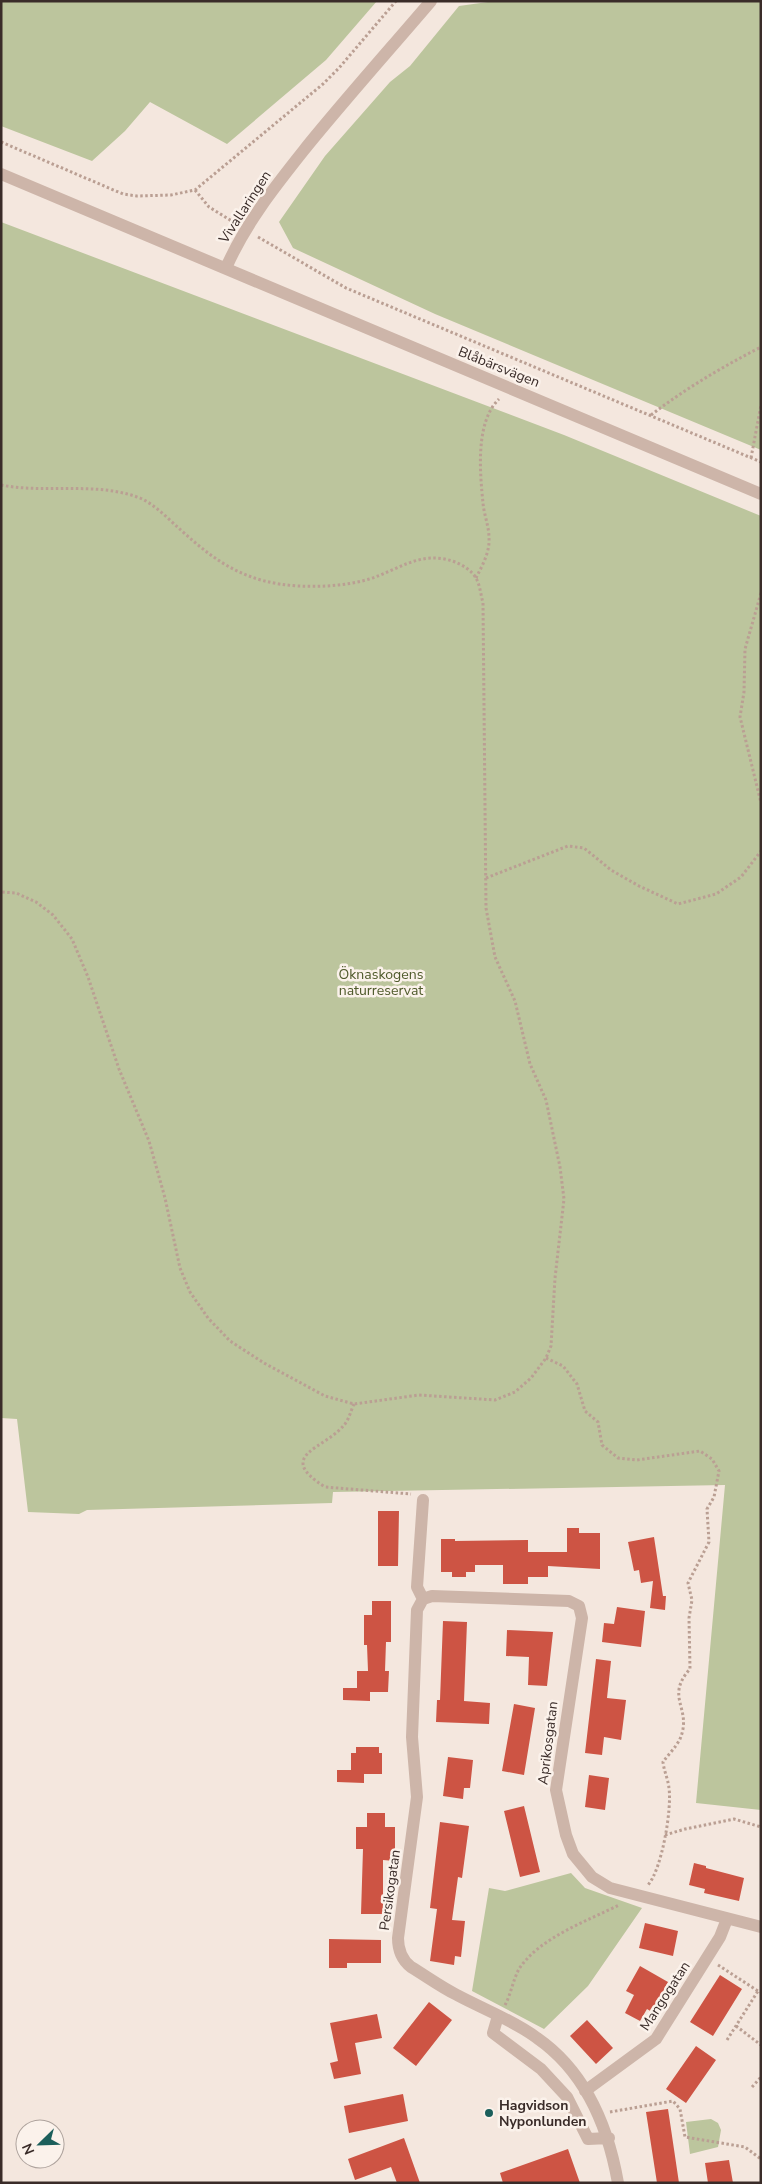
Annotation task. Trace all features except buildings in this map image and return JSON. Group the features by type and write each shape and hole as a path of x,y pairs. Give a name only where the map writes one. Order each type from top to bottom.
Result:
{"street":[{"name":"Vivallaringen","path":"226,268 238,240 269,193 349,95 431,1"},
{"path":"1,174 226,268"},
{"name":"Blåbärsvägen","path":"226,268 761,494"},
{"path":"423,1500 417,1587 428,1598"},
{"name":"Aprikosgatan","path":"428,1598 569,1601 579,1606 582,1618 556,1790 568,1845 580,1865 599,1883 638,1896 761,1927"},
{"name":"Persikogatan","path":"428,1598 417,1610 412,1736 417,1797 398,1938 399,1950 406,1963 411,1967 454,1994 537,2037 555,2052 585,2091 599,2114 609,2138 618,2183"},
{"name":"Mangogatan","path":"585,2091 656,2039 720,1937 727,1919"},
{"path":"498,2016 493,2033 541,2069 567,2097 588,2139 609,2138"}],"path":[{"path":"1,142 123,194 153,196 195,190 323,84 396,1"},
{"path":"195,190 209,207 228,219"},
{"path":"262,239 328,280 761,462"},
{"path":"650,416 724,366 761,346"},
{"path":"476,578 486,559 489,538 483,504 480,458 485,423 496,402 510,388"},
{"path":"751,458 761,405"},
{"path":"1,485 18,488 77,488 114,491 141,499 157,509 203,550 242,574 262,582 312,587 344,584 366,580 424,557 445,558 458,563 464,566 476,578 483,603 486,908 495,957 515,1001 530,1064 546,1100 564,1199 556,1269 551,1346 546,1358 531,1378 515,1392 495,1400 420,1395 354,1404 325,1396 237,1346 208,1318 195,1299 180,1268 165,1198 148,1141 119,1069 88,977 72,940 53,915 36,902 16,893 1,892"},
{"path":"761,593 745,649 744,692 740,717 761,803"},
{"path":"486,878 568,846 584,848 610,870 638,886 678,904 716,894 741,877 761,851"},
{"path":"498,2016 506,2004 519,1970 531,1956 583,1920 638,1896 650,1882 657,1869 670,1814 669,1787 663,1762 680,1739 684,1714 676,1690 681,1679 690,1669 689,1618 692,1600 688,1583 709,1542 706,1509 714,1497 720,1471 712,1459 700,1452 637,1460 618,1458 602,1445 598,1422 585,1411 577,1384 563,1366 546,1358"},
{"path":"354,1404 345,1425 325,1442 309,1450 304,1458 304,1469 313,1479 325,1487 409,1493 423,1500"},
{"path":"665,1835 685,1828 734,1818 761,1828"},
{"path":"707,1957 760,1992 727,2040"},
{"path":"736,2026 761,2045"},
{"path":"752,2087 761,2077"},
{"path":"599,2114 672,2101 680,2109 685,2137 745,2147 761,2160"}],"green space":[{"path":"1,1 377,1 326,60 227,144 150,102 125,131 92,161 1,126"},
{"path":"495,1 761,1 761,450 435,314 293,248 279,222 325,156 390,82 410,66 459,6"},
{"name":"Öknaskogens naturreservat","path":"1,222 564,435 761,516 761,1810 696,1803 725,1485 333,1492 332,1503 87,1510 79,1514 28,1512 17,1419 1,1418"},
{"path":"571,1873 585,1888 642,1908 588,1986 544,2029 472,1991 489,1888 505,1891"},
{"path":"711,2119 718,2123 721,2130 718,2147 690,2154 686,2122"}],"place":[{"name":"Hagvidson Nyponlunden","path":"489,2113"}]}
